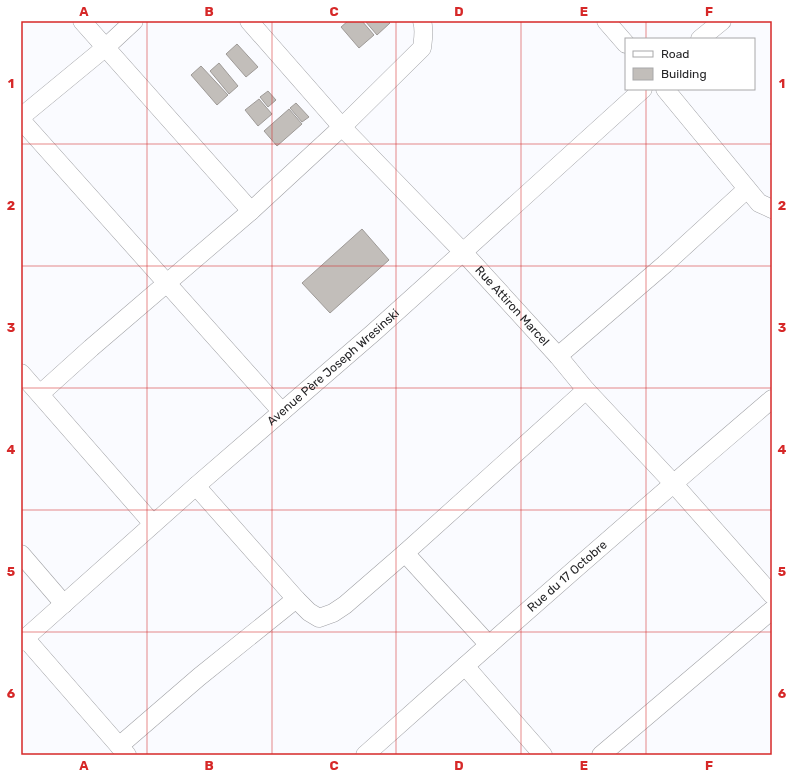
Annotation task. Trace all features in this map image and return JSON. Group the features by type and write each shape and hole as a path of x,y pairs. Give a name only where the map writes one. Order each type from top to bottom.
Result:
{"street":[{"path":"82,21 251,211"},
{"path":"21,117 106,47 134,21"},
{"name":"Rue Attiron Marcel","path":"249,21 342,128 463,252 558,356 586,390 673,483 772,595"},
{"path":"40,394 91,348 251,211 342,128 422,48 424,38 422,21"},
{"path":"606,21 625,43"},
{"path":"701,38 722,21"},
{"name":"Avenue Père Joseph Wresinski","path":"23,640 463,252 641,90"},
{"path":"666,90 758,203 772,209"},
{"path":"21,120 282,412"},
{"path":"558,356 665,264 747,189"},
{"path":"21,373 153,524"},
{"path":"196,486 296,599 309,612 319,618 333,614 345,605 586,390"},
{"name":"Rue du 17 Octobre","path":"365,755 673,483 772,399"},
{"path":"405,553 490,645"},
{"path":"21,554 64,604"},
{"path":"23,640 123,751 198,677 296,599"},
{"path":"601,755 772,610"},
{"path":"465,666 543,755"}],"building":[{"path":"348,21 362,21 374,35 359,48 341,27"},
{"path":"365,21 388,21 390,23 377,35"},
{"path":"237,44 258,67 246,77 226,54"},
{"path":"219,63 238,86 229,94 210,71"},
{"path":"201,66 228,95 217,105 191,75"},
{"path":"268,91 276,100 268,107 260,97"},
{"path":"259,99 272,114 258,126 245,110"},
{"path":"296,103 309,117 302,122 290,108"},
{"path":"289,109 302,124 277,146 264,131"},
{"path":"362,229 389,260 330,313 302,283"}]}
